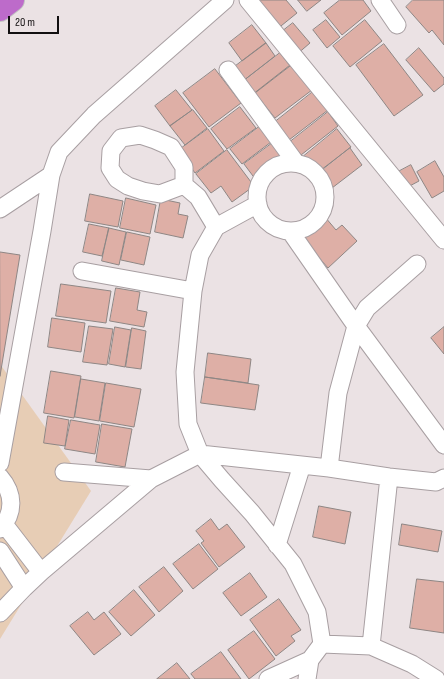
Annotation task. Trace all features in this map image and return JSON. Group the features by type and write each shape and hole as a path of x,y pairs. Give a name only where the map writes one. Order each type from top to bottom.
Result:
{"highway":[{"path":"0,10 13,0"}],"street":[{"path":"0,463 51,175 59,152 94,115 225,0"},
{"path":"248,0 444,240"},
{"path":"380,0 397,25"},
{"path":"228,70 296,163"},
{"path":"285,163 296,163 306,166 316,173 322,183 325,194 324,205 319,216 311,224 301,229 290,231 279,229 269,223 262,214 258,204 257,193 260,182 266,174 275,167 285,163"},
{"path":"0,209 51,175"},
{"path":"184,185 198,197 216,227"},
{"path":"258,204 216,227 200,256 193,291 185,372 188,424 200,454 252,513 293,564 317,612 322,644 310,660 307,679"},
{"path":"290,231 356,326 444,445"},
{"path":"329,468 338,394 356,326 367,308 417,264"},
{"path":"82,271 193,291"},
{"path":"0,613 41,572 152,479 200,454 329,468 436,482 444,478"},
{"path":"277,545 302,465"},
{"path":"64,472 152,479"},
{"path":"0,477 10,493 11,504 10,514 2,526 41,572"},
{"path":"371,646 389,477"},
{"path":"0,551 24,588"},
{"path":"322,644 371,646 412,664 436,679"},
{"path":"268,679 310,660"}],"shaded area":[{"path":"0,364 91,491 0,639"}],"building":[{"path":"257,0 286,0 297,13 276,30"},
{"path":"298,0 321,0 307,11"},
{"path":"340,0 363,0 371,11 342,35 324,13"},
{"path":"413,0 444,0 444,45 432,30 429,33 406,7"},
{"path":"326,20 340,37 327,48 313,30"},
{"path":"365,20 382,41 350,67 333,46"},
{"path":"293,23 310,43 296,55 279,34"},
{"path":"252,25 266,43 242,61 229,43"},
{"path":"266,43 275,56 243,81 233,68"},
{"path":"384,44 423,95 394,116 356,65"},
{"path":"419,48 444,78 444,84 434,92 406,60"},
{"path":"280,53 290,66 255,93 245,80"},
{"path":"292,64 312,90 275,118 255,93"},
{"path":"215,69 241,103 209,127 183,93"},
{"path":"176,90 192,110 170,126 155,106"},
{"path":"314,91 328,110 289,140 275,122"},
{"path":"240,107 256,128 227,149 211,129"},
{"path":"193,110 207,128 185,145 170,126"},
{"path":"328,112 338,126 301,155 290,142"},
{"path":"263,124 275,139 242,164 230,149"},
{"path":"208,129 224,151 195,173 179,150"},
{"path":"337,129 351,147 317,173 304,156"},
{"path":"274,142 285,158 256,180 244,164"},
{"path":"350,148 362,165 332,188 320,172"},
{"path":"227,150 254,186 232,202 221,186 211,193 196,174"},
{"path":"435,161 444,177 444,191 432,198 417,172"},
{"path":"411,165 419,181 404,189 396,173"},
{"path":"90,194 123,201 118,227 85,221"},
{"path":"126,198 156,205 150,234 120,228"},
{"path":"161,199 180,203 178,214 188,216 183,238 155,232"},
{"path":"325,217 336,230 342,225 357,241 328,268 302,238"},
{"path":"89,224 109,228 102,256 83,252"},
{"path":"109,228 126,232 119,265 102,261"},
{"path":"127,232 150,237 144,265 121,260"},
{"path":"0,252 20,255 0,376"},
{"path":"61,284 111,291 106,323 56,316"},
{"path":"116,288 140,292 137,310 147,312 144,327 110,321"},
{"path":"52,318 85,323 81,352 48,347"},
{"path":"89,326 113,329 107,365 83,362"},
{"path":"115,327 131,330 125,367 109,364"},
{"path":"444,327 444,354 431,338"},
{"path":"132,328 146,331 141,369 126,367"},
{"path":"208,353 251,359 248,383 205,377"},
{"path":"51,371 81,376 74,418 44,413"},
{"path":"205,377 259,385 255,410 201,403"},
{"path":"81,379 105,383 99,421 75,417"},
{"path":"106,383 141,389 134,427 100,421"},
{"path":"48,416 69,420 65,446 44,443"},
{"path":"71,420 100,425 95,454 65,449"},
{"path":"102,424 132,429 125,467 96,462"},
{"path":"319,506 351,512 345,544 313,537"},
{"path":"211,519 219,530 227,524 245,547 219,567 201,543 204,541 196,531"},
{"path":"402,524 442,531 438,552 399,545"},
{"path":"199,544 218,569 193,589 173,564"},
{"path":"164,567 183,591 159,612 139,587"},
{"path":"250,573 267,597 241,616 223,593"},
{"path":"417,579 444,582 444,633 410,628"},
{"path":"134,590 155,615 131,636 109,612"},
{"path":"279,599 301,630 291,636 295,641 276,656 250,620"},
{"path":"88,612 94,620 104,612 121,634 94,655 70,626"},
{"path":"254,631 275,659 249,679 228,650"},
{"path":"221,652 241,679 195,679 191,674"},
{"path":"177,663 190,679 157,679"}]}
